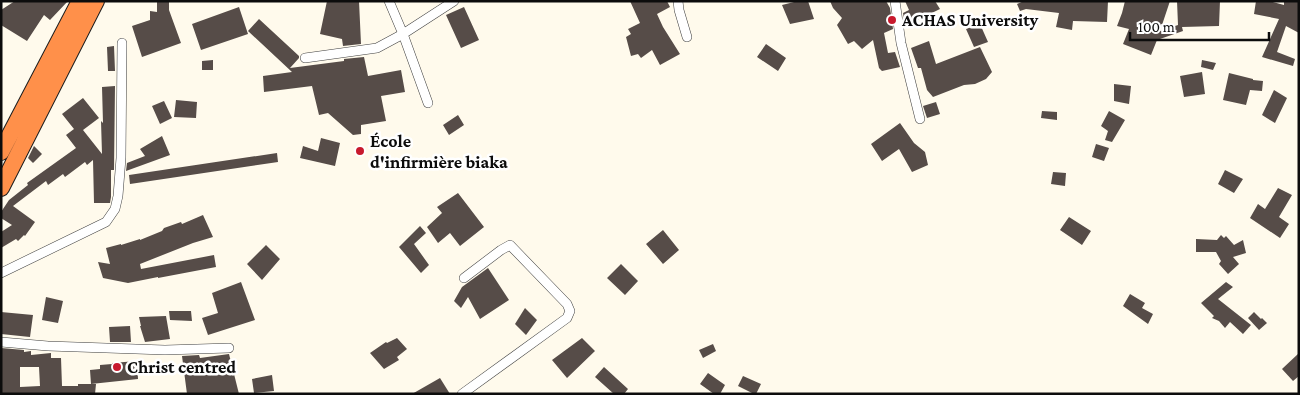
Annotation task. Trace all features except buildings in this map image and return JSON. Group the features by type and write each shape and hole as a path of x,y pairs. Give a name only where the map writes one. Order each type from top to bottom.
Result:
{"highway":[{"path":"1,152 80,1"},
{"path":"1,188 96,1"}],"street":[{"path":"389,1 428,102"},
{"path":"305,58 377,48 403,34 454,1"},
{"path":"678,1 687,37"},
{"path":"895,1 900,43 920,119"},
{"path":"1,273 106,222 115,210 121,158 122,43"},
{"path":"462,394 567,318 570,311 567,304 510,245 464,278"},
{"path":"1,342 48,346 166,350 229,348"}],"place":[{"name":"ACHAS University","path":"892,20"},
{"name":"École d'infirmière biaka","path":"360,151"},
{"name":"Christ centred","path":"117,367"}]}
